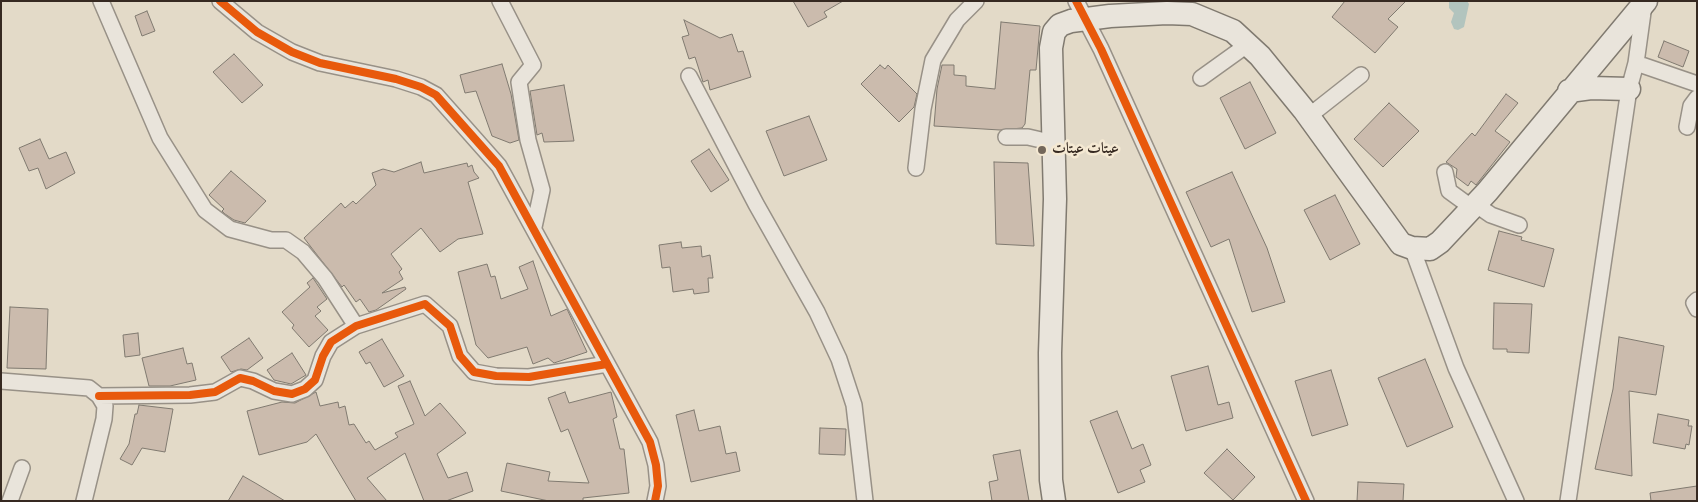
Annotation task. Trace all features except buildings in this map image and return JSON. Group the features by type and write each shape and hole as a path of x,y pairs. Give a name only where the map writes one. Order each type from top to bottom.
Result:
{"main road":[{"path":"1054,501 1051,480 1050,362 1054,143 1051,41 1060,25 1071,21 1082,10 1137,14 1192,14 1233,31 1260,56 1308,116 1397,240 1401,244 1412,248 1430,249 1440,242 1473,205 1645,3"},
{"path":"1569,91 1591,88 1629,89"}],"street":[{"path":"101,1 160,138 205,210 230,229 271,240 286,240 303,252 326,278 356,326"},
{"path":"220,1 258,32 292,52 320,63 396,79 421,87 436,95 499,166 534,226 650,442 656,465 658,486 655,501"},
{"path":"500,1 533,65 519,82 528,140 542,190 534,226"},
{"path":"916,168 923,109 933,60 957,20 976,1"},
{"path":"1568,501 1629,89 1636,63 1645,3"},
{"path":"1082,10 1306,501"},
{"path":"1201,78 1247,45"},
{"path":"1636,63 1697,84"},
{"path":"1308,116 1361,75"},
{"path":"689,76 756,204 817,312 839,359 854,405 864,501"},
{"path":"1688,127 1691,106 1697,98"},
{"path":"1006,137 1028,137 1054,143"},
{"path":"1445,172 1450,191 1492,215 1518,225"},
{"path":"1412,248 1456,368 1516,501"},
{"path":"1697,300 1694,303 1697,309"},
{"path":"99,396 190,395 215,392 240,378 253,381 274,391 292,394 305,389 315,380 323,356 331,342 356,326 425,304 450,326 460,356 474,372 496,376 529,377 607,364"},
{"path":"1,381 89,388 99,396 105,406 104,419 84,501"},
{"path":"10,501 22,468"}],"shaded area":[{"path":"1449,1 1467,1 1469,4 1464,27 1458,30 1454,29 1451,22 1454,13 1449,8"}],"cycle path":[{"path":"220,1 257,32 292,52 320,63 396,79 421,87 436,95 499,166 650,442 656,465 658,486 655,501"},
{"path":"1076,1 1101,49 1306,501"},
{"path":"99,396 190,395 215,392 240,378 253,381 274,391 292,394 305,389 315,380 323,356 331,342 356,326 425,304 450,326 460,356 474,372 496,376 529,377 607,364"}],"place":[{"name":"عيتات عيتات","path":"1042,150"}]}
